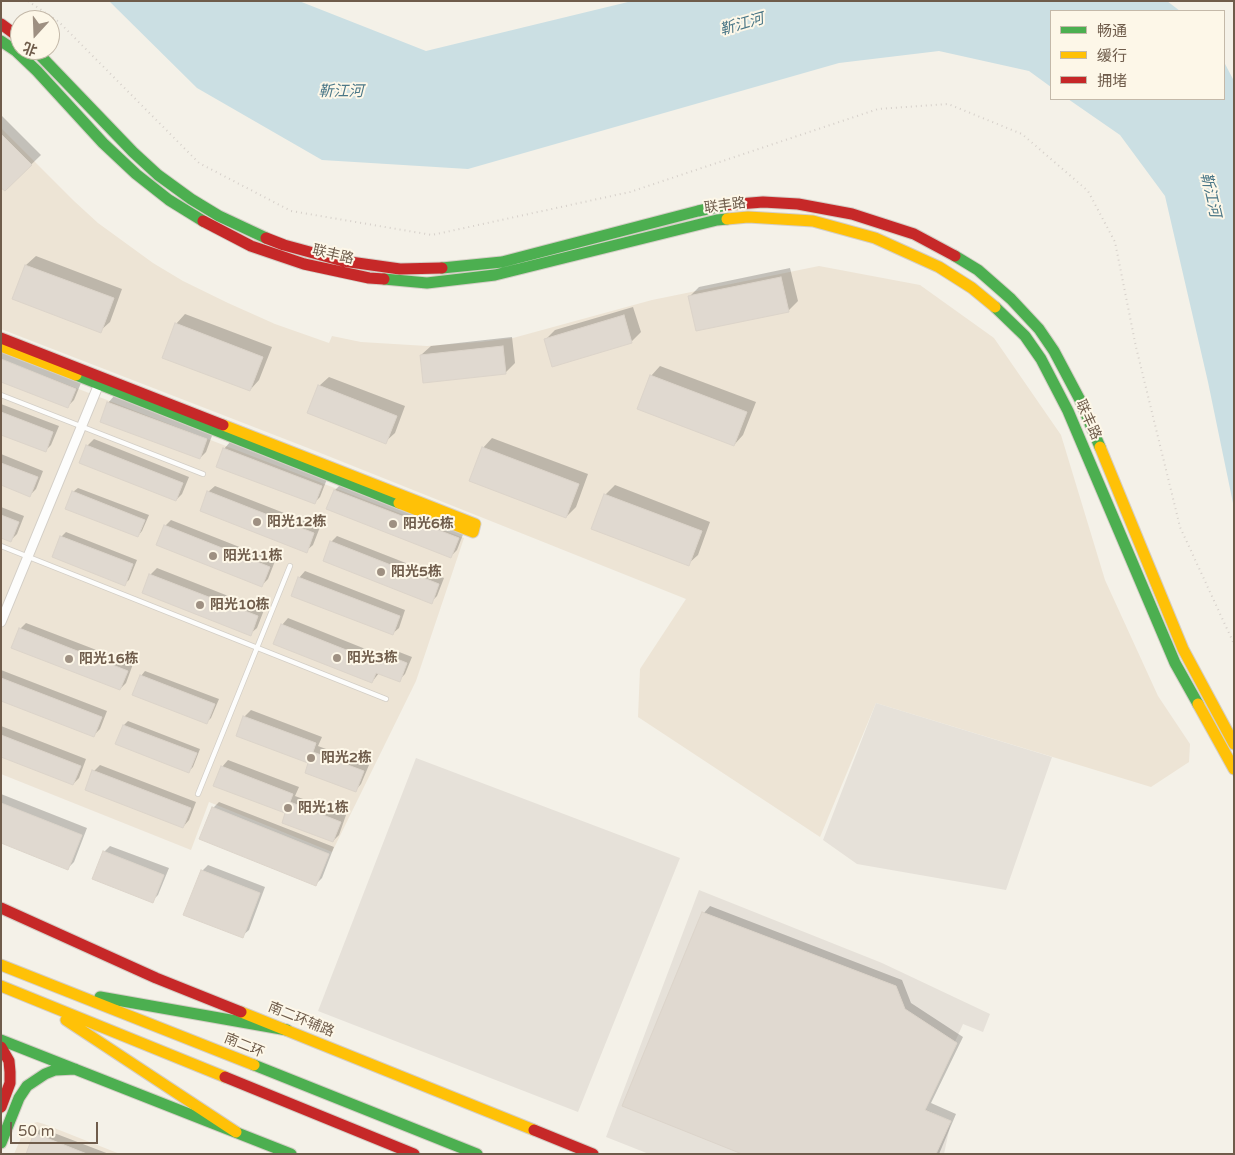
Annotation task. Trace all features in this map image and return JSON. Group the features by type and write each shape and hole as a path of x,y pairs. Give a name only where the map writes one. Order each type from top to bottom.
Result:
{"main road":[{"name":"联丰路","path":"1,41 16,51 37,71 103,143 136,174 169,200 194,217 251,246 319,268 388,280 427,283 453,281 495,275 717,220 748,217 813,221 846,229 890,244 939,267 972,288 1005,315 1025,336 1041,359 1068,411 1175,663 1234,769"},
{"name":"联丰路","path":"45,60 132,152 158,175 191,199 219,216 284,245 343,261 400,269 452,268 502,262 698,211 728,205 763,202 798,204 852,214 914,234 946,251 978,270 1011,299 1039,329 1054,351 1080,400 1183,649 1234,744"},
{"path":"1,338 100,381 473,532 475,524 100,381 1,346"},
{"name":"南二环辅路","path":"1,908 156,978 593,1154"},
{"name":"南二环","path":"1,965 477,1154"},
{"path":"1,986 414,1154"},
{"path":"66,991 287,1030"},
{"path":"35,1000 236,1132"},
{"path":"1,1040 291,1154"},
{"path":"1,1047 9,1061 10,1072 10,1083 1,1107"},
{"path":"1,1143 19,1098 27,1086 54,1070 76,1069"}],"street":[{"path":"1,622 100,381"}],"lane":[{"path":"1,395 203,474"},
{"path":"1,546 386,700"},
{"path":"198,794 290,566"}],"shaded area":[{"path":"1,128 98,223 153,263 183,281 228,303 275,324 329,343 332,336 361,342 427,346 513,338 652,300 819,266 920,285 994,338 1061,435 1105,580 1158,696 1190,744 1189,762 1151,787 876,703 820,837 638,717 640,669 686,599 308,448 1,329"},
{"path":"1,359 464,538 416,681 332,852 209,802 191,850 1,774"},
{"path":"876,703 1052,757 1006,890 857,864 823,840"},
{"path":"416,758 680,858 578,1112 318,1011"},
{"path":"699,890 882,963 990,1014 983,1032 963,1024 925,1109 951,1121 944,1154 649,1154 606,1137"},
{"path":"37,1122 120,1154 14,1154 23,1133 31,1124"}],"water":[{"name":"靳江河","path":"109,1 299,1 426,51 632,1 1167,1 1179,10 1050,10 1050,86 1029,71 939,51 839,63 468,169 322,160 197,88"},
{"name":"靳江河","path":"1225,64 1234,81 1234,508 1208,382 1165,196 1120,135 1069,100 1225,100"}],"building":[{"path":"1,134 32,165 5,191 1,188"},
{"path":"25,265 114,298 101,333 12,299"},
{"path":"781,277 789,312 696,331 688,296"},
{"path":"624,315 632,343 552,367 544,339"},
{"path":"175,323 263,357 250,391 162,358"},
{"path":"503,346 506,374 423,383 420,355"},
{"path":"1,359 76,389 68,408 1,382"},
{"path":"650,375 747,412 734,446 637,409"},
{"path":"318,385 397,416 386,444 307,413"},
{"path":"107,402 207,439 200,459 100,422"},
{"path":"1,412 53,432 46,452 1,435"},
{"path":"86,445 183,483 176,501 79,463"},
{"path":"482,447 579,484 566,518 469,481"},
{"path":"223,448 322,486 315,504 216,467"},
{"path":"1,463 38,477 30,497 1,485"},
{"name":"阳光6栋","path":"334,490 459,538 451,558 326,509"},
{"path":"72,491 145,520 138,537 65,509"},
{"name":"阳光12栋","path":"207,491 314,533 307,553 200,511"},
{"path":"604,494 702,531 689,566 591,529"},
{"path":"1,515 19,522 11,542 1,538"},
{"name":"阳光11栋","path":"164,525 270,567 262,587 156,545"},
{"path":"60,536 133,564 125,586 52,557"},
{"name":"阳光5栋","path":"330,541 439,584 432,604 323,561"},
{"name":"阳光10栋","path":"149,574 258,616 251,636 142,593"},
{"path":"298,577 400,616 393,635 291,596"},
{"name":"阳光3栋","path":"281,624 379,663 382,653 407,663 400,682 376,673 372,683 273,644"},
{"name":"阳光16栋","path":"19,628 128,671 120,690 11,648"},
{"path":"140,675 215,704 207,724 132,695"},
{"path":"1,678 102,717 94,737 1,701"},
{"name":"阳光2栋","path":"243,716 316,743 313,752 364,771 356,792 305,773 308,763 236,736"},
{"path":"123,725 197,753 189,773 115,744"},
{"path":"1,735 81,766 73,785 1,757"},
{"name":"阳光1栋","path":"221,766 293,794 290,802 341,822 333,842 282,823 285,813 213,786"},
{"path":"92,770 191,808 183,828 85,790"},
{"path":"1,803 82,835 68,870 1,843"},
{"path":"212,807 329,854 316,886 199,839"},
{"path":"103,851 164,875 153,903 92,879"},
{"path":"201,870 260,893 243,938 183,915"},
{"path":"702,912 896,986 905,1009 957,1043 925,1110 951,1121 936,1154 742,1154 622,1106"},
{"path":"34,1133 87,1154 26,1154"}],"traffic: fast":[{"path":"1,41 16,51 37,71 103,143 136,174 169,200 203,221"},
{"path":"45,60 133,152 158,175 191,199 219,216 266,238"},
{"path":"442,268 502,262 726,205"},
{"path":"384,279 427,283 495,275 727,219"},
{"path":"955,256 978,270 1011,299 1039,329 1054,351 1080,400 1100,447"},
{"path":"995,307 1025,336 1041,359 1068,411 1175,663 1198,704"},
{"path":"76,375 399,503"},
{"path":"100,997 287,1030"},
{"path":"1,1040 291,1154"},
{"path":"254,1065 477,1154"},
{"path":"1,1143 19,1098 27,1086 55,1070 75,1069"}],"traffic: slow":[{"path":"727,219 748,217 813,221 875,238 939,267 972,288 995,307"},
{"path":"1,346 76,375"},
{"path":"223,425 475,524 473,532 399,503"},
{"path":"1100,447 1183,649 1234,744"},
{"path":"1198,704 1234,769"},
{"path":"1,965 254,1065"},
{"path":"1,986 225,1077"},
{"path":"241,1012 534,1130"},
{"path":"66,1020 236,1132"}],"traffic: jam":[{"path":"1,24 10,31"},
{"path":"726,205 763,202 798,204 852,214 914,234 955,256"},
{"path":"203,221 251,246 304,264 369,278 384,279"},
{"path":"266,238 284,245 343,261 400,269 442,268"},
{"path":"1,338 223,425"},
{"path":"1,908 156,978 241,1012"},
{"path":"1,1047 9,1061 10,1072 10,1083 1,1107"},
{"path":"225,1077 414,1154"},
{"path":"534,1130 593,1154"}],"place":[{"name":"阳光12栋","path":"257,522"},
{"name":"阳光6栋","path":"393,524"},
{"name":"阳光11栋","path":"213,556"},
{"name":"阳光5栋","path":"381,572"},
{"name":"阳光10栋","path":"200,605"},
{"name":"阳光3栋","path":"337,658"},
{"name":"阳光16栋","path":"69,659"},
{"name":"阳光2栋","path":"311,758"},
{"name":"阳光1栋","path":"288,808"}]}
